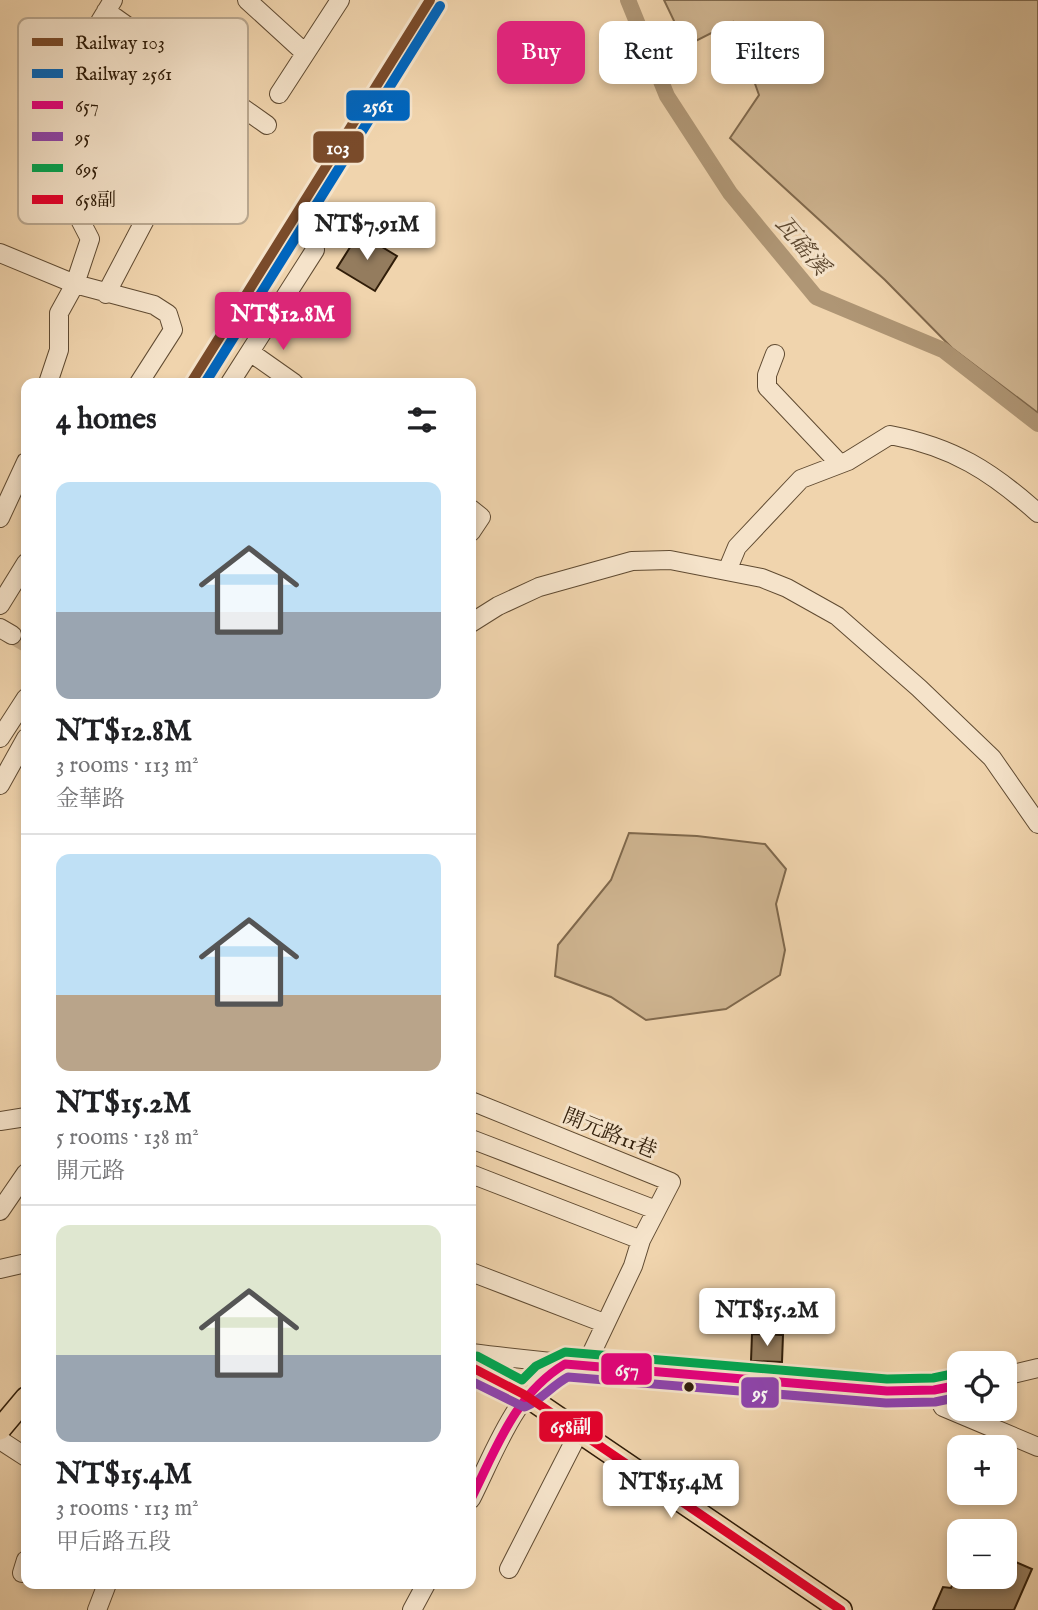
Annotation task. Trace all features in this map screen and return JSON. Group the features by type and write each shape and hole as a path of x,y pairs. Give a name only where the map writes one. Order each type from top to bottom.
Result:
{"main road":[{"path":"476,1370 525,1395 833,1608"},
{"path":"0,1429 21,1404"}],"street":[{"path":"247,0 305,53"},
{"path":"279,94 340,0"},
{"path":"110,5 127,18"},
{"path":"248,110 267,125"},
{"path":"50,378 59,350 59,313 75,284 89,239 81,224"},
{"path":"106,294 143,224"},
{"path":"233,378 316,250"},
{"path":"0,253 75,284 154,305 167,314 173,330 142,378"},
{"path":"250,352 287,378"},
{"path":"775,354 767,375 767,387 840,464"},
{"path":"727,571 737,547 801,479 840,464 890,435 936,447 986,470 1038,513"},
{"path":"0,518 21,473"},
{"path":"476,621 498,606 539,587 632,561 670,560 727,571 788,588 837,617 919,688 992,758 1038,824"},
{"path":"0,605 21,571"},
{"path":"0,738 21,706"},
{"path":"0,785 21,747"},
{"name":"開元路11巷","path":"476,1103 671,1182 641,1240 633,1266 585,1367"},
{"path":"0,1121 21,1118"},
{"path":"476,1141 656,1210"},
{"path":"476,1176 641,1240"},
{"path":"0,1211 21,1180"},
{"path":"0,1269 21,1264"},
{"path":"476,1274 604,1323"},
{"path":"476,1354 585,1367 832,1387 934,1390 947,1387"},
{"path":"476,1488 525,1395 543,1376 565,1364"},
{"path":"1017,1373 1038,1367"},
{"path":"934,1390 943,1407 1038,1447"},
{"path":"509,1569 579,1432"},
{"path":"0,1440 21,1454"},
{"path":"97,1610 105,1589"},
{"path":"412,1610 423,1589"}],"shaded area":[{"path":"664,0 1038,0 1038,413 952,348 885,280 730,138 759,95 755,84 824,84 824,21 711,21 711,33 697,40 697,21 674,21"},
{"path":"629,833 697,836 765,844 786,869 776,904 785,950 780,975 726,1009 646,1020 611,997 555,976 558,945 611,880"}],"building":[{"path":"359,233 397,256 375,291 337,268"},
{"path":"752,1334 783,1335 782,1362 751,1361"},
{"path":"1017,1563 1032,1569 1014,1610 933,1610 943,1587 1017,1589"}],"waterway":[{"name":"瓦磘溪","path":"628,0 667,96 730,193 816,297 943,350 1038,424"}],"tunnel":[{"path":"12,635 21,640"}],"rail line":[{"name":"103","path":"194,378 430,0"},
{"name":"2561","path":"208,378 440,6"}],"transit line":[{"name":"695","path":"477,1356 522,1380 536,1366 565,1352 887,1379 947,1375"},
{"name":"657","path":"476,1489 520,1407 548,1376 565,1364 887,1391 947,1387"},
{"name":"658副","path":"476,1370 525,1395 841,1610"},
{"name":"95","path":"476,1383 524,1407 568,1377 886,1403 947,1400"}]}
